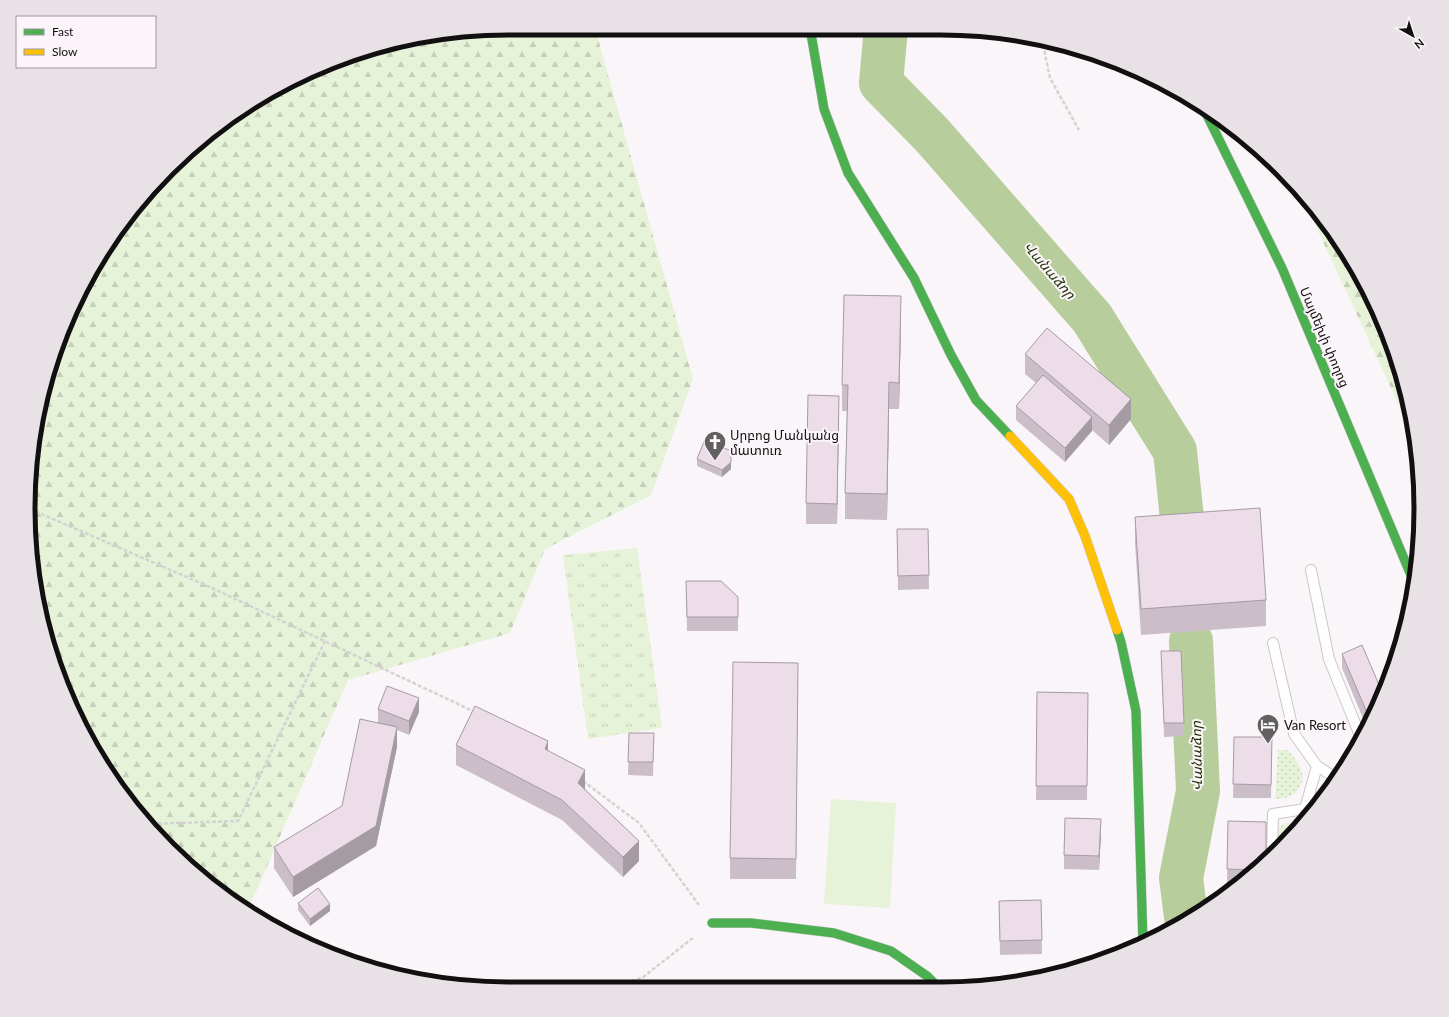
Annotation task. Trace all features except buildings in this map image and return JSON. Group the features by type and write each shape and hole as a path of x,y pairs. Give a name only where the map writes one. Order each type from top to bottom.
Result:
{"street":[{"path":"811,35 824,109 848,173 914,278 951,355 976,400 1069,499 1086,536 1121,642 1136,711 1143,936"},
{"name":"Մայմեխի փողոց","path":"1209,118 1282,268 1410,572"},
{"path":"712,923 751,923 834,933 891,951 933,982"}],"lane":[{"path":"1311,570 1328,659 1358,731"},
{"path":"1273,643 1294,734 1317,766 1332,775"},
{"path":"1308,806 1317,766"},
{"path":"1272,846 1273,814 1303,812"}],"path":[{"path":"1044,46 1050,78 1079,130"},
{"path":"35,511 212,588 480,714"},
{"path":"156,824 238,821 325,641"},
{"path":"580,779 639,823 712,923 642,978 627,982"}],"green space":[{"path":"597,35 693,379 651,495 545,549 510,633 348,680 250,905 220,884 196,864 153,821 133,797 98,745 71,690 60,661 44,601 36,539 35,508 39,447 44,416 60,356 71,327 98,272 133,220 153,196 196,153 220,133 272,98 327,71 356,60 416,44 478,36"},
{"path":"1309,212 1334,245 1351,272 1365,299 1389,356 1406,419"},
{"path":"637,548 662,728 588,739 563,555"},
{"path":"1278,750 1288,750 1299,765 1303,776 1300,786 1294,794 1281,799 1275,799"},
{"path":"831,799 896,803 890,908 824,904"},
{"path":"1298,819 1278,840 1278,832 1282,825"}],"waterway":[{"name":"Վանաձոր","path":"885,35 881,83 932,135 1092,318 1175,451 1184,538"},
{"name":"Վանաձոր","path":"1186,914 1181,878 1198,791 1191,641"}],"traffic: fast":[{"path":"811,35 824,109 848,173 914,278 951,355 976,400 1010,436"},
{"path":"1209,118 1282,268 1410,572"},
{"path":"1117,630 1136,711 1143,936"},
{"path":"712,923 751,923 834,933 891,951 927,976 933,982"}],"traffic: slow":[{"path":"1010,436 1069,499 1085,536 1117,630"}],"place":[{"name":"Սրբոց Մանկանց մատուռ","path":"715,462"},
{"name":"Van Resort","path":"1268,744"}]}
